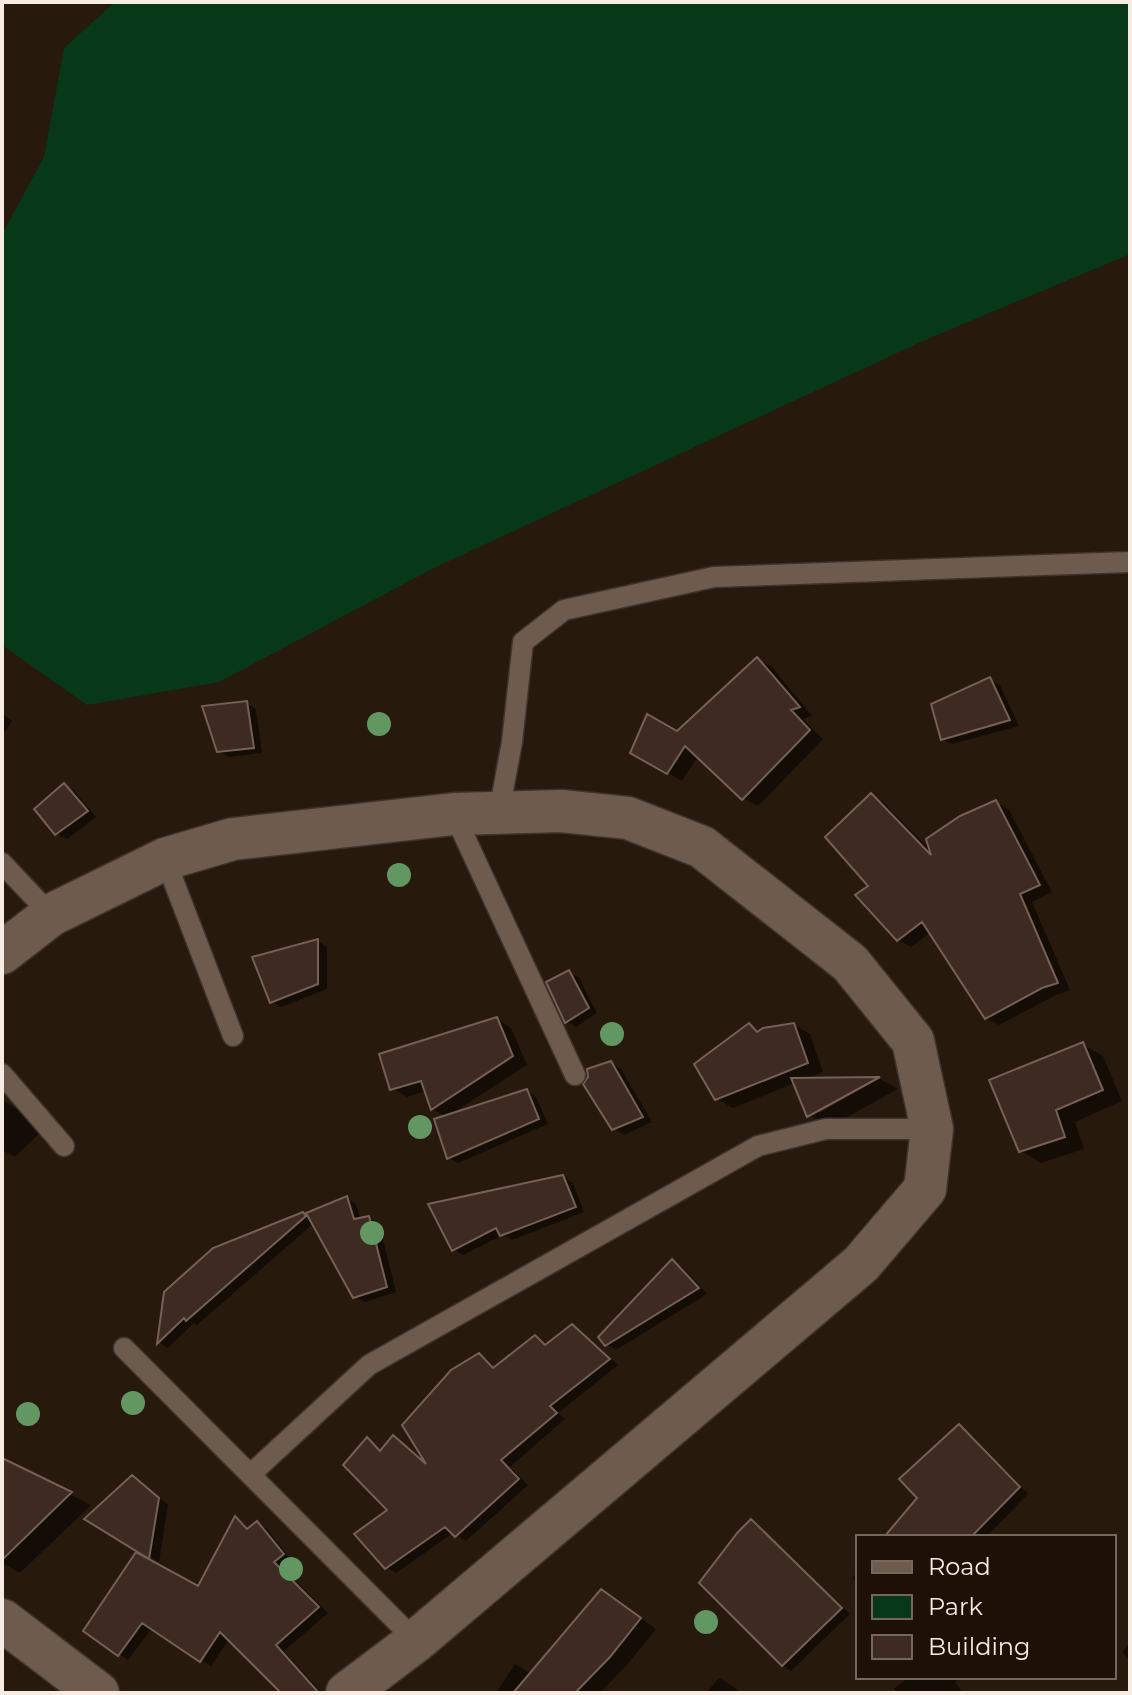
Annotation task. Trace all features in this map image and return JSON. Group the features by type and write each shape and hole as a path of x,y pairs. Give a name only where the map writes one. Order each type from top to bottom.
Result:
{"street":[{"path":"2,953 51,915 165,859 233,839 454,814 561,811 628,818 702,847 850,963 913,1041 932,1129 925,1189 861,1264 416,1641 347,1693"},
{"path":"2,1620 98,1693"}],"lane":[{"path":"499,812 512,742 523,642 564,610 714,577 1130,562"},
{"path":"454,814 575,1075"},
{"path":"165,859 233,1036"},
{"path":"2,863 51,915"},
{"path":"2,1074 64,1146"},
{"path":"251,1474 369,1365 758,1146 826,1129 932,1129"},
{"path":"124,1348 416,1641"}],"green space":[{"path":"115,2 1130,2 1130,254 923,341 434,568 219,682 87,705 2,645 2,234 44,157 64,48"}],"building":[{"path":"757,657 800,707 791,710 810,730 742,800 685,746 667,774 630,753 647,714 677,731"},
{"path":"990,677 1010,720 941,740 931,704"},
{"path":"247,701 254,748 217,752 202,706"},
{"path":"64,783 88,811 55,835 34,809"},
{"path":"871,793 931,855 926,839 960,816 996,800 1040,885 1020,894 1058,983 1042,988 985,1019 922,922 897,941 855,895 868,886 825,837"},
{"path":"318,939 318,984 270,1003 252,957"},
{"path":"569,970 589,1008 565,1023 546,982"},
{"path":"497,1017 513,1056 431,1110 421,1081 390,1090 379,1054"},
{"path":"749,1023 757,1032 763,1028 794,1023 808,1063 715,1100 694,1064"},
{"path":"1083,1042 1103,1090 1056,1110 1065,1137 1019,1152 989,1080"},
{"path":"611,1061 643,1117 612,1130 583,1084 588,1077 587,1069"},
{"path":"880,1077 807,1117 791,1078"},
{"path":"527,1089 539,1119 447,1159 434,1119"},
{"path":"563,1175 576,1207 500,1236 496,1228 452,1251 428,1204"},
{"path":"347,1196 354,1219 369,1216 387,1287 353,1298 306,1213"},
{"path":"303,1212 306,1216 157,1344 164,1292 213,1248"},
{"path":"672,1259 699,1288 605,1346 598,1337"},
{"path":"572,1324 610,1359 550,1406 557,1413 501,1460 519,1479 455,1537 445,1527 385,1569 354,1534 387,1510 343,1465 367,1437 380,1451 393,1435 426,1464 402,1425 451,1370 479,1353 493,1368 535,1335 545,1345"},
{"path":"959,1424 1020,1487 973,1535 886,1535 917,1498 899,1479"},
{"path":"2,1458 72,1492 2,1560"},
{"path":"132,1475 159,1498 149,1559 84,1519"},
{"path":"235,1516 247,1529 257,1521 284,1554 274,1562 319,1607 276,1645 319,1693 281,1693 220,1632 200,1662 142,1623 118,1656 83,1631 136,1552 198,1586"},
{"path":"751,1519 842,1608 782,1666 699,1583"},
{"path":"601,1589 641,1618 610,1657 575,1693 513,1693"}]}
